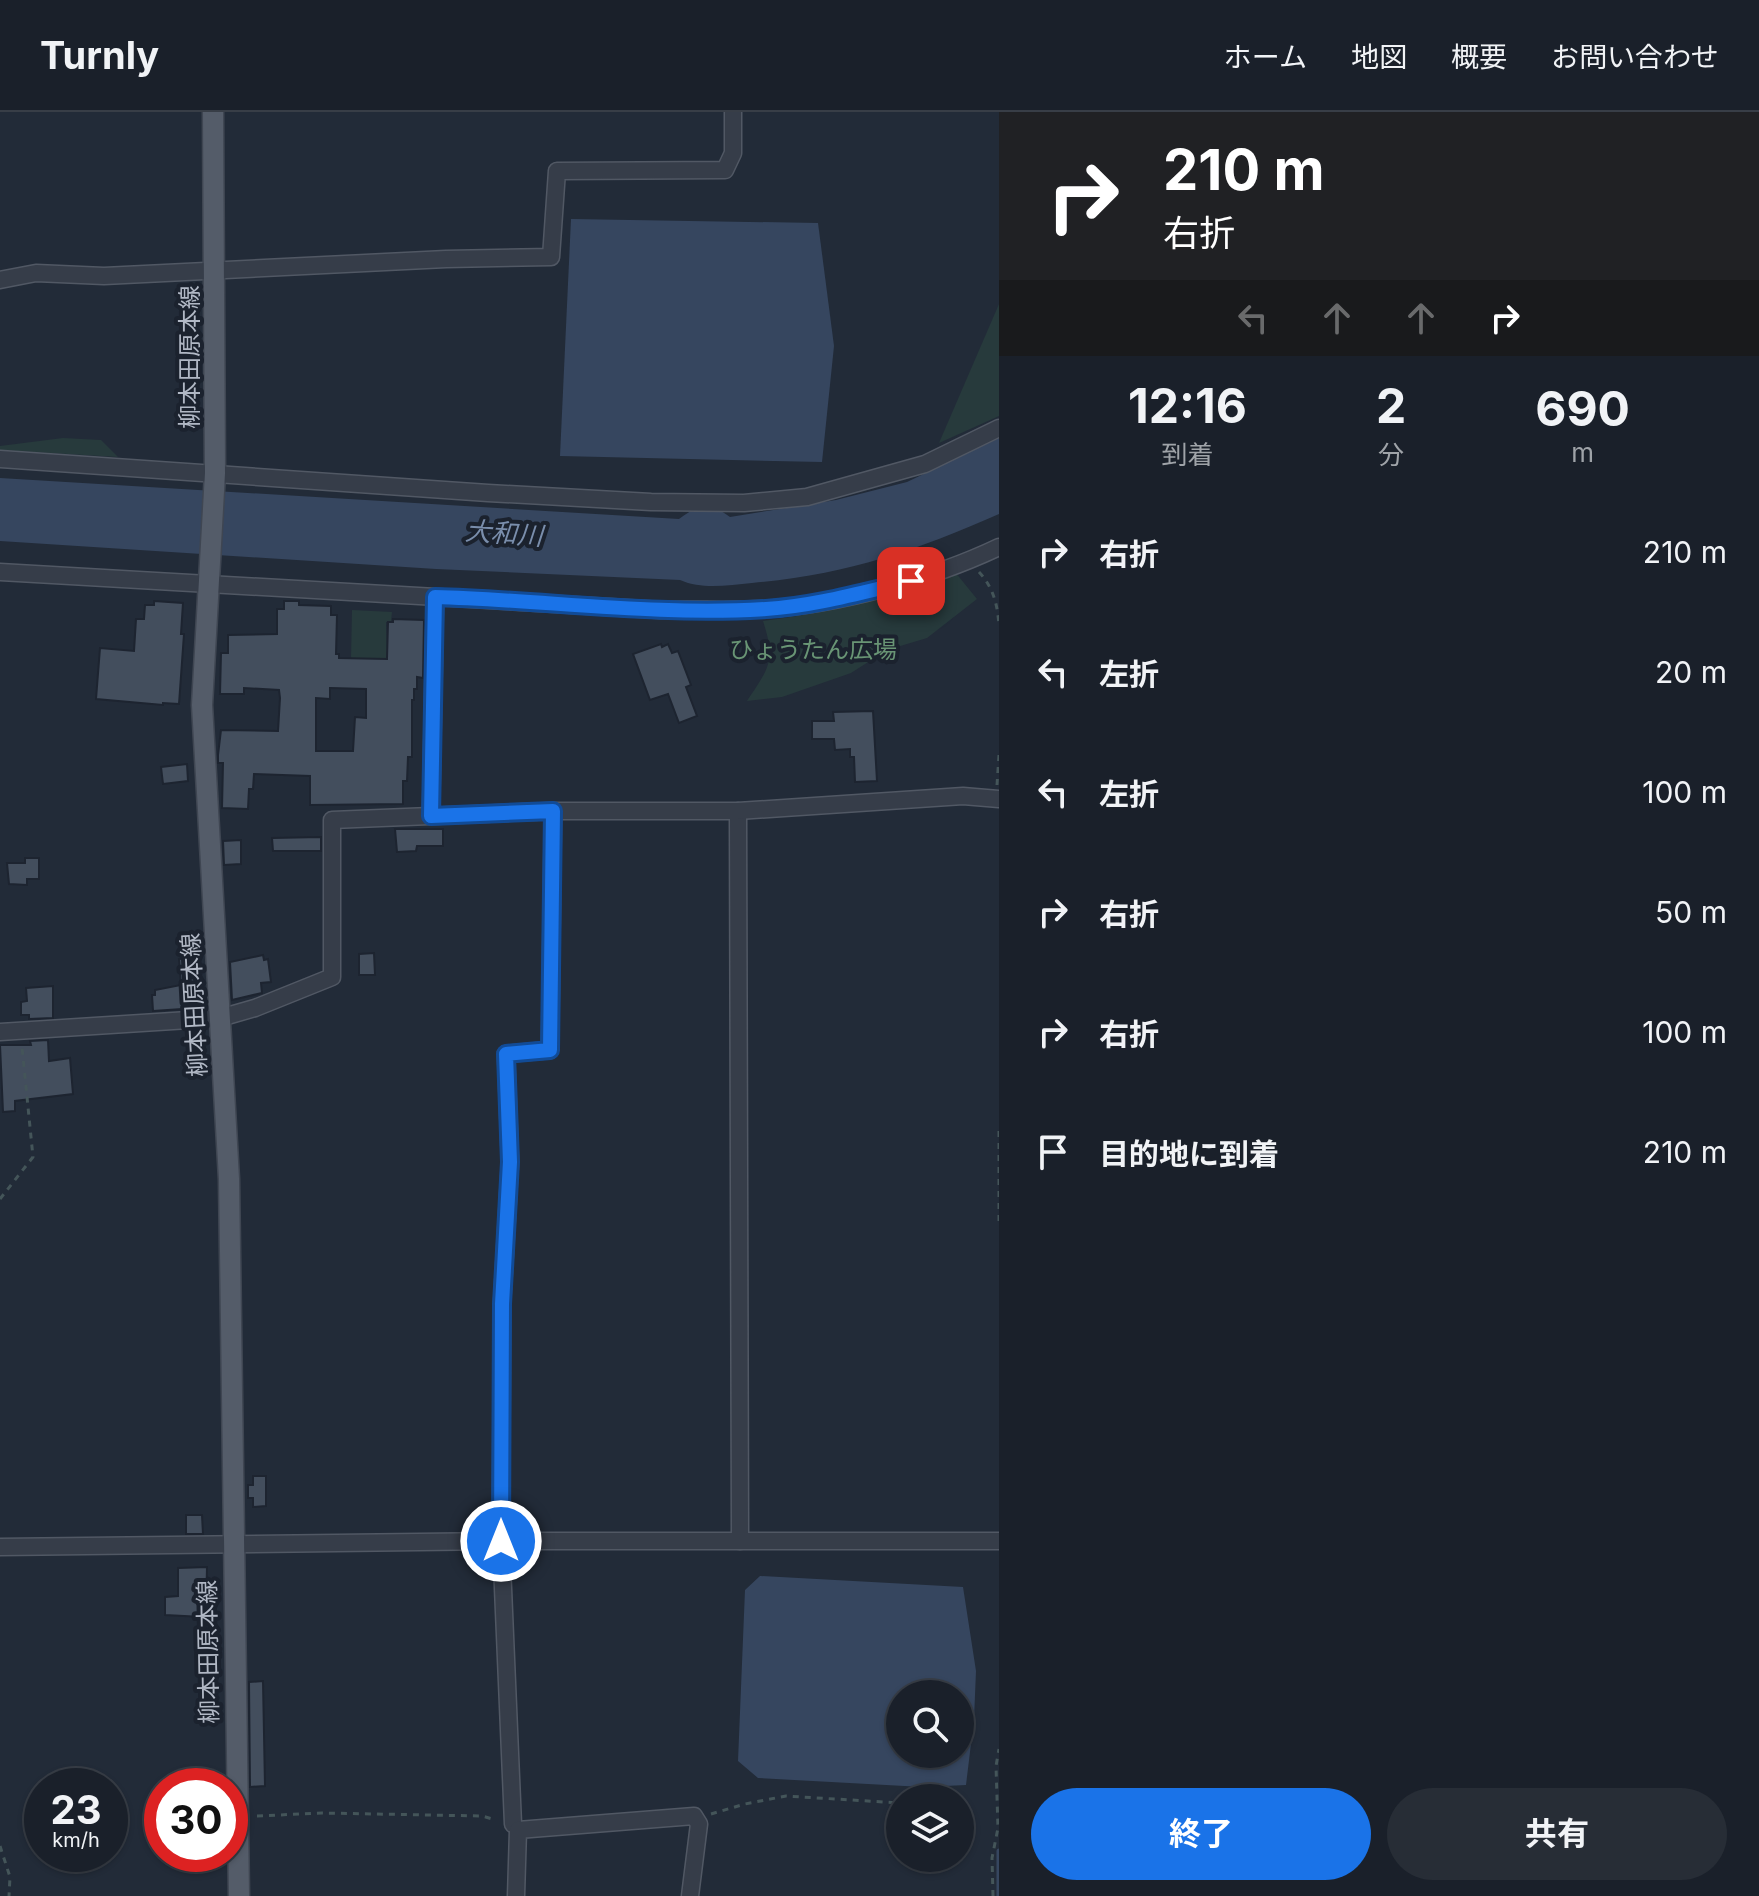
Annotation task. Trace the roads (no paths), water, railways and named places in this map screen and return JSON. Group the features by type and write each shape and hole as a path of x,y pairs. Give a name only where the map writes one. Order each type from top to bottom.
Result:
{"main road":[{"name":"柳本田原本線","path":"213,112 215,476 202,705 229,1179 239,1896"}],"street":[{"path":"0,280 36,273 104,276 446,259 551,257 557,171 725,170 733,153 733,112"},
{"path":"0,459 488,493 651,502 744,503 807,497 925,464 999,428"},
{"path":"0,572 661,610 765,609 806,605 911,581 999,547"},
{"path":"431,816 435,597"},
{"path":"1,1029 21,1032 220,1018 255,1008 332,977 332,820 553,811 738,811 963,796 999,799"},
{"path":"513,1824 501,1541 502,1304 510,1162 506,1054 550,1050 553,811"},
{"path":"738,811 740,1541"},
{"path":"0,1547 501,1541 999,1541"},
{"path":"516,1896 518,1830 694,1816 699,1824 690,1896"}],"water":[{"path":"571,219 818,223 834,346 822,462 560,456"},
{"name":"大和川","path":"999,438 999,514 908,550 849,567 725,586 680,580 436,569 0,541 0,478 679,519 704,506 716,508 730,517 836,500 907,482"},
{"path":"760,1576 963,1587 976,1671 974,1719 974,1680 886,1680 886,1768 968,1768 966,1784 886,1785 758,1778 738,1761 745,1590"}],"waterway":[{"path":"999,1851 999,1896"}],"park label":[{"name":"ひょうたん広場","path":"813,649"}]}
